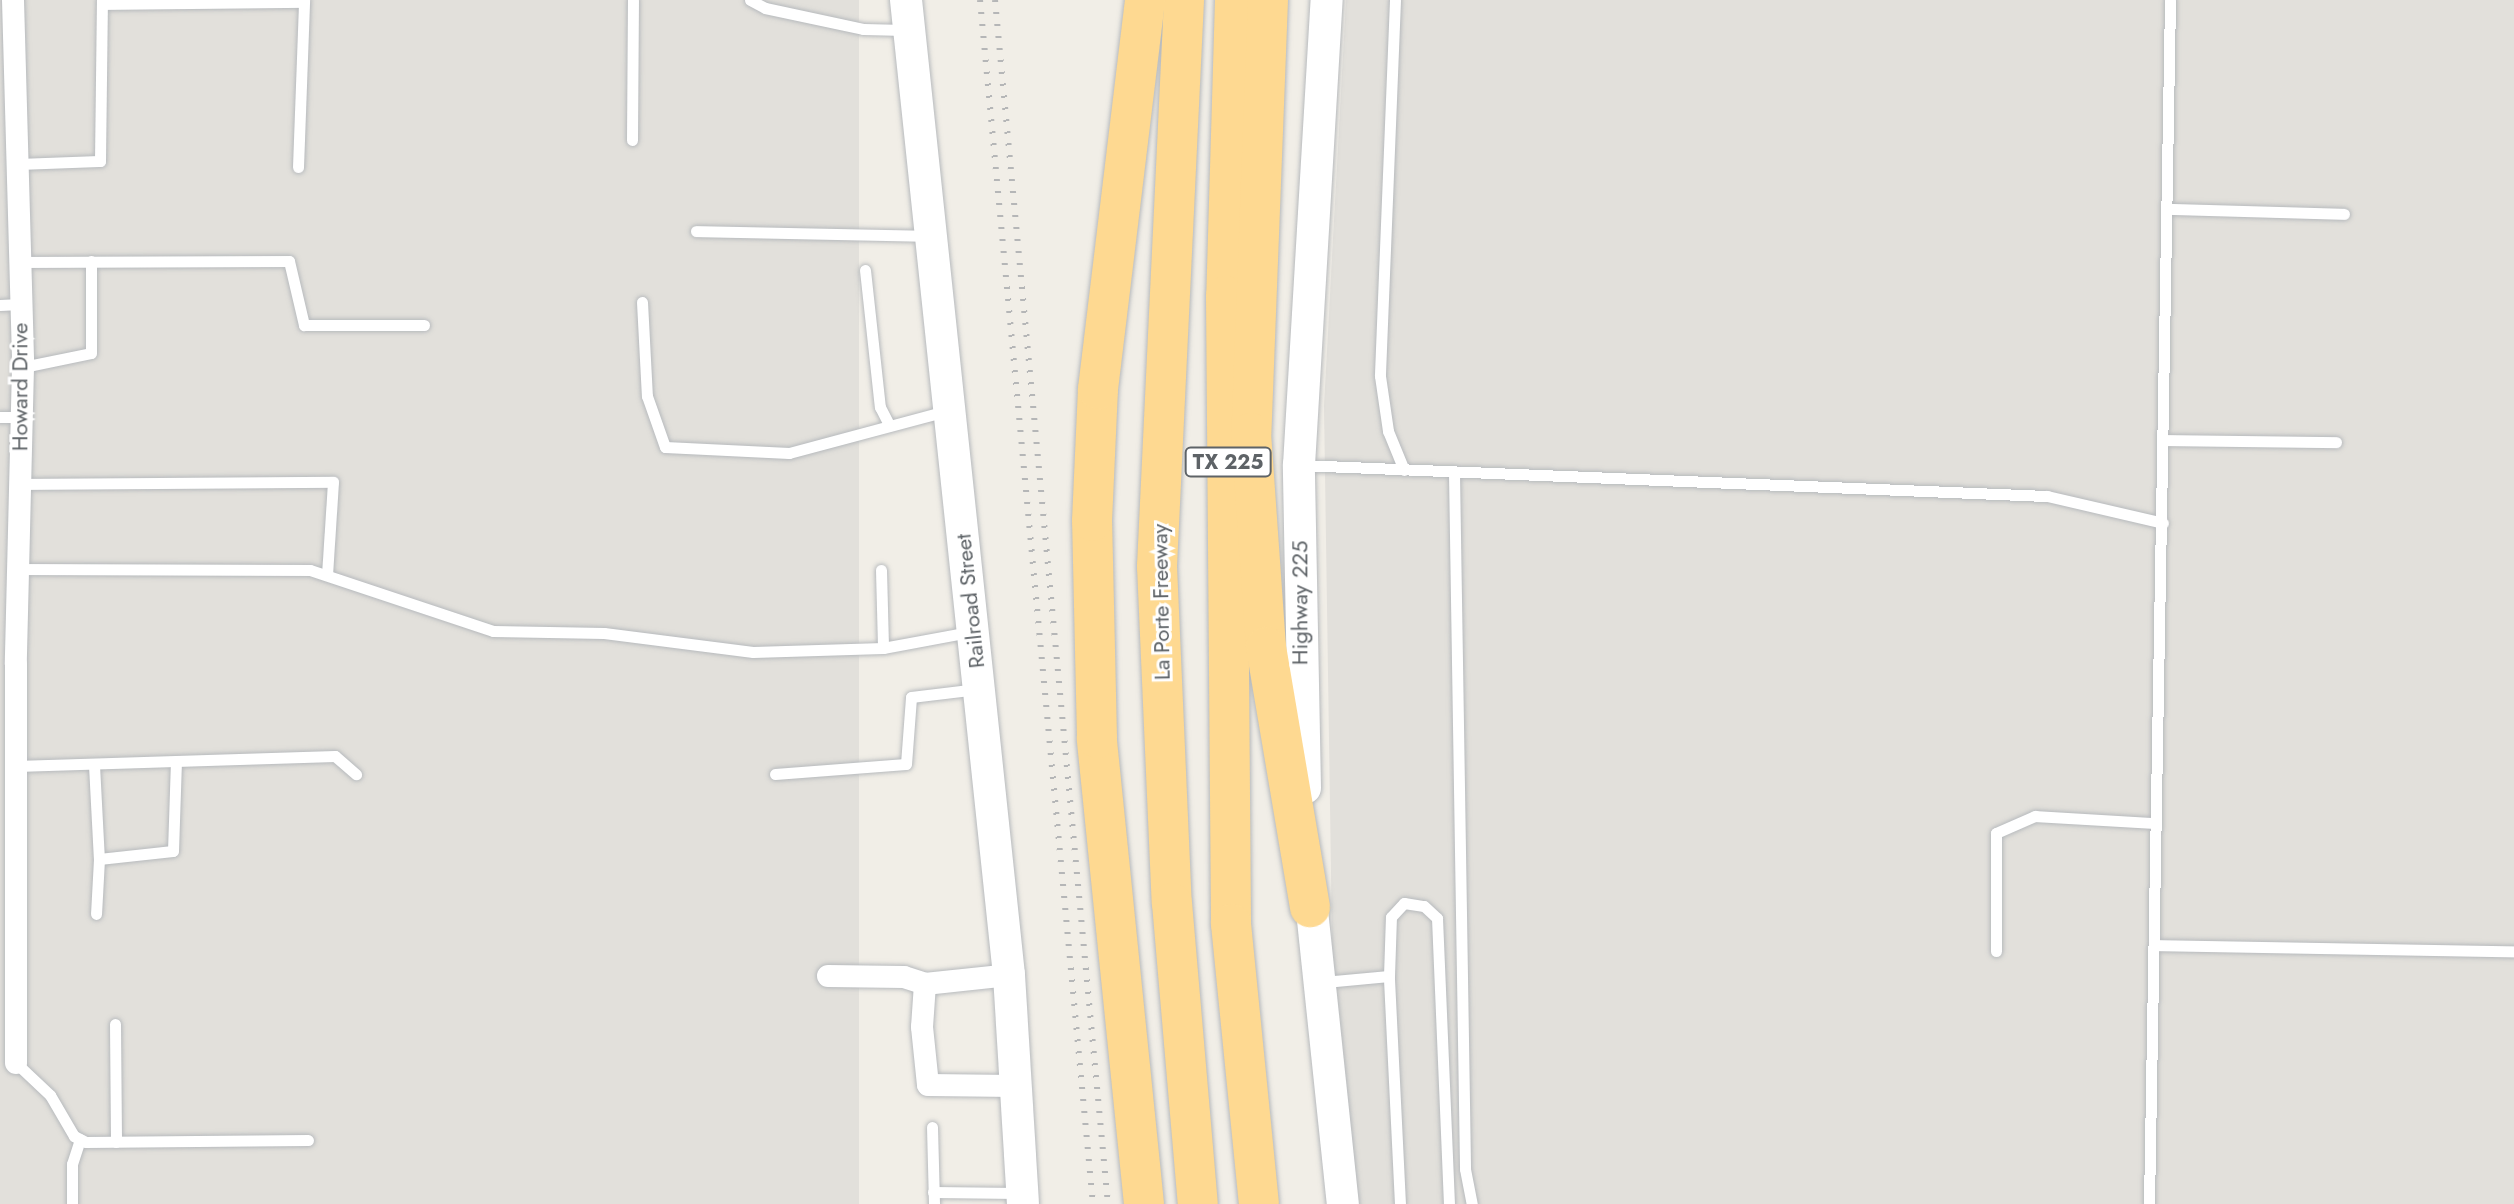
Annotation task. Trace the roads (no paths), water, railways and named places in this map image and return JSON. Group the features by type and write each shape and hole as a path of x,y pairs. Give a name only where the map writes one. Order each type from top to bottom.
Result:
{"highway":[{"path":"1144,1204 1097,738 1092,521 1100,373 1145,0"},
{"name":"La Porte Freeway","path":"1184,0 1157,566 1172,903 1198,1204"},
{"name":"TX 225","path":"1235,0 1226,296 1231,924 1259,1204"},
{"path":"1268,0 1251,433 1266,647 1310,907"}],"main road":[{"name":"Highway 225","path":"1327,0 1299,465 1300,686 1310,907 1343,1204"},
{"name":"Railroad Street","path":"908,15 930,236 952,409 1009,975 1023,1199"}],"street":[{"name":"Howard Drive","path":"13,0 8,129 17,164 20,262 10,304 23,367 23,417 8,664 16,1063"},
{"path":"828,976 904,977 925,984 1009,975"},
{"path":"925,984 922,1027 928,1085 1015,1086"}],"lane":[{"path":"632,140 633,0"},
{"path":"750,0 765,8 863,29 908,15"},
{"path":"1395,0 1380,376 1388,431 1404,470"},
{"path":"2149,1204 2154,823 2170,209 2170,0"},
{"path":"17,164 100,161 102,2 304,1 298,167"},
{"path":"2170,209 2344,214"},
{"path":"696,231 930,236"},
{"path":"23,367 91,353 91,261"},
{"path":"20,262 289,261 304,325 424,325"},
{"path":"865,270 880,407 889,425"},
{"path":"642,302 647,396 665,447 789,453 952,409"},
{"path":"0,417 23,417"},
{"path":"2165,440 2336,442"},
{"path":"1299,465 2047,496 2163,523"},
{"path":"1454,473 1465,1169 1472,1204"},
{"path":"19,484 333,482 327,575"},
{"path":"12,583 310,570 493,631 604,633 753,652 883,648 973,631"},
{"path":"881,570 883,648"},
{"path":"775,774 906,764 911,697 979,689"},
{"path":"11,784 94,765 335,756 356,774"},
{"path":"99,859 173,851 176,762"},
{"path":"94,765 99,859 96,914"},
{"path":"1996,951 1996,833 2035,816 2154,823"},
{"path":"1400,1204 1389,976 1391,917 1404,903 1424,906 1437,918 1449,1204"},
{"path":"2154,945 2514,951"},
{"path":"1319,982 1389,976"},
{"path":"115,1024 116,1142"},
{"path":"16,1063 50,1095 80,1139"},
{"path":"932,1127 934,1198 1023,1199"},
{"path":"80,1139 116,1142 308,1140"},
{"path":"72,1204 72,1164 80,1139"}],"railway":[{"path":"980,0 1093,1204"},
{"path":"995,0 1108,1204"}]}
